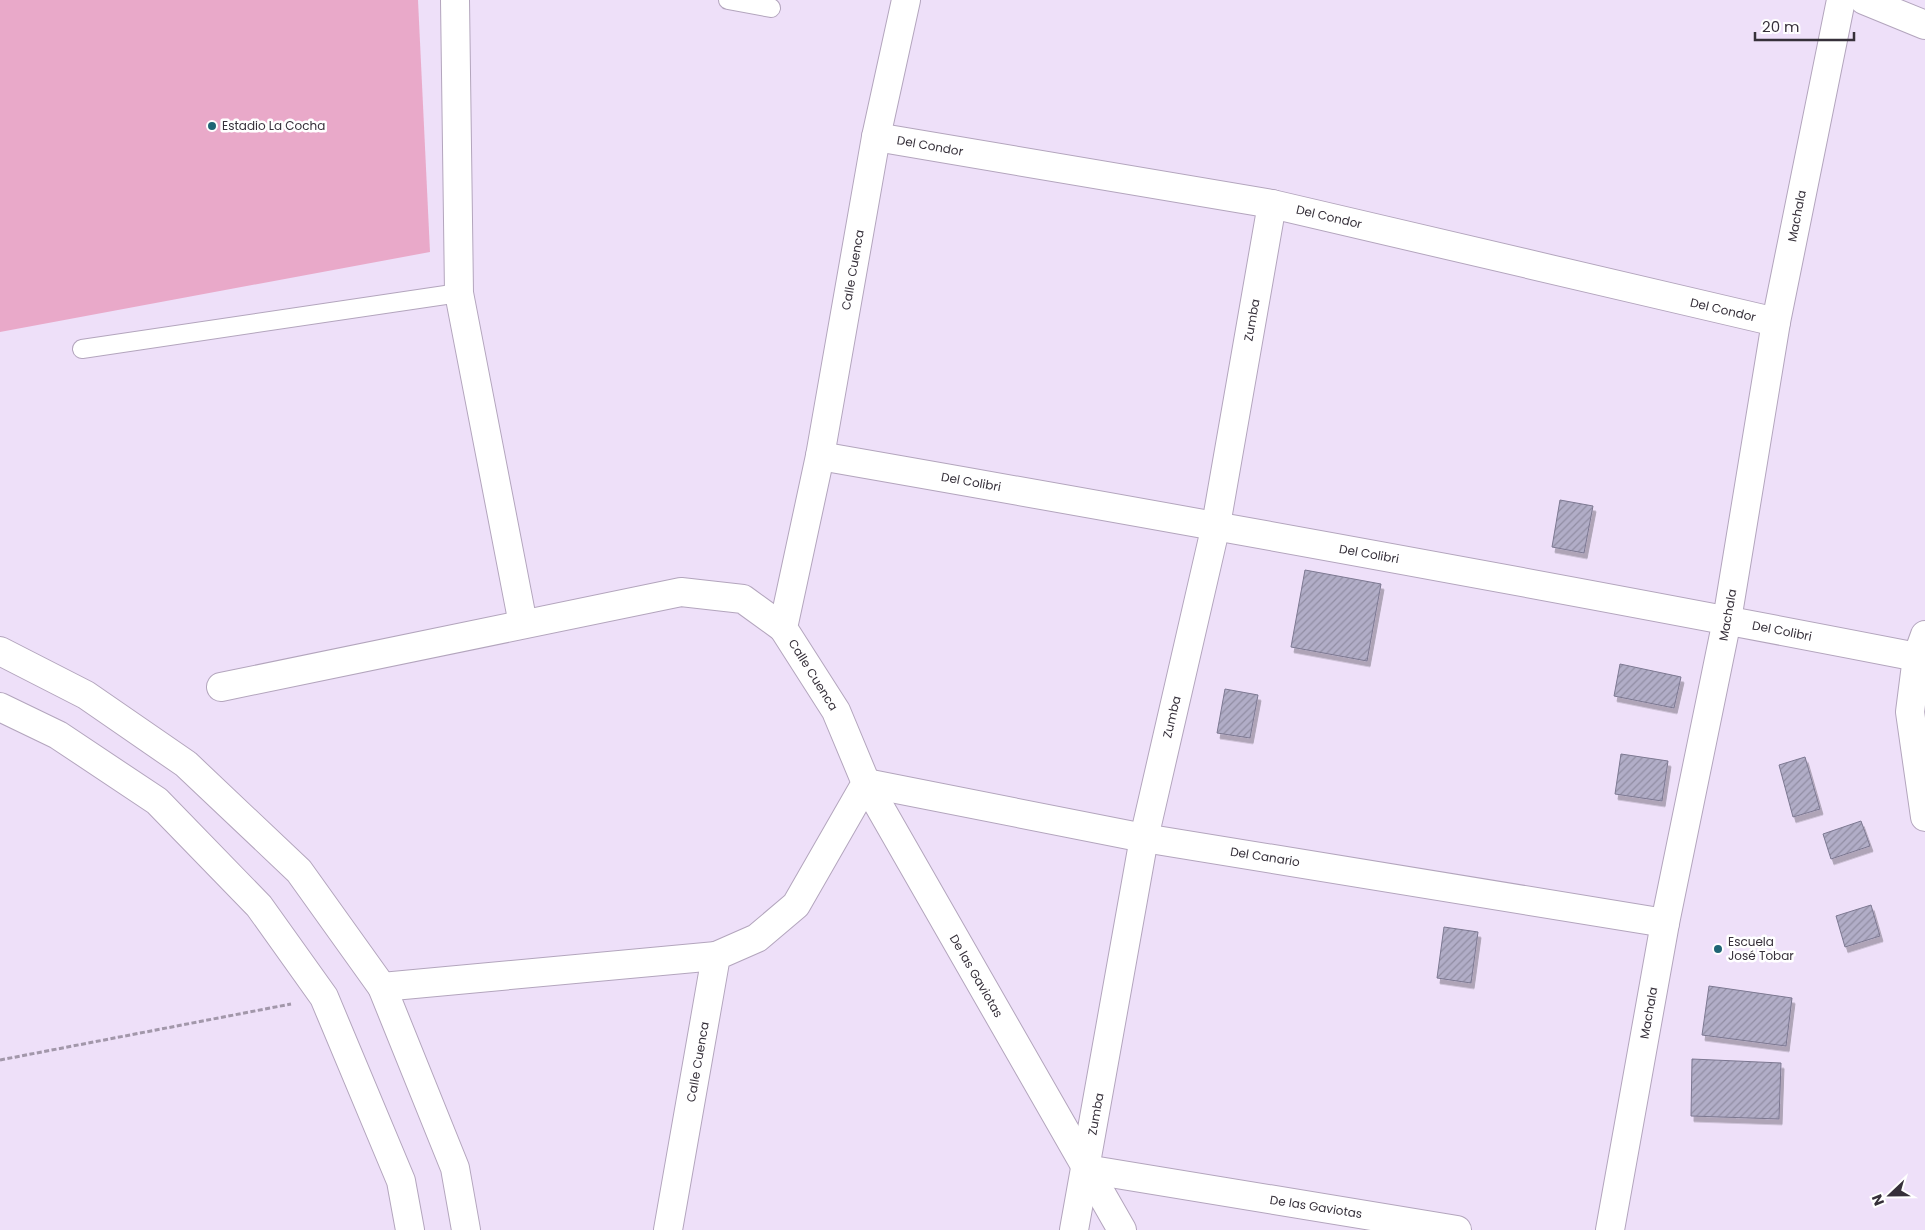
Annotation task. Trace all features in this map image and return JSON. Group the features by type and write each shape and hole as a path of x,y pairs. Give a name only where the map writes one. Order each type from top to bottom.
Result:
{"street":[{"path":"455,0 459,293 523,624"},
{"name":"Calle Cuenca","path":"866,783 836,711 783,628 820,456 876,137 906,0"},
{"name":"Machala","path":"1610,1230 1665,923 1727,620 1776,322 1841,0"},
{"path":"1864,0 1925,25"},
{"name":"Del Condor","path":"876,137 1272,204 1776,322"},
{"name":"Zumba","path":"1074,1230 1144,838 1216,525 1272,204"},
{"name":"Del Colibri","path":"820,456 1216,525 1727,620 1921,646"},
{"path":"221,687 682,592 742,599 783,628"},
{"path":"1921,646 1910,712 1925,817"},
{"path":"0,651 86,695 186,764 299,872 382,987 455,1168 466,1230"},
{"path":"0,707 58,735 157,801 259,906 324,997 401,1181 410,1230"},
{"path":"382,987 716,956 757,938 796,905 866,783"},
{"name":"Del Canario","path":"866,783 1144,838 1665,923"},
{"name":"De las Gaviotas","path":"866,783 1122,1230"},
{"name":"Calle Cuenca","path":"668,1230 716,956"},
{"name":"De las Gaviotas","path":"1086,1169 1457,1230"}],"lane":[{"path":"728,0 772,8"},
{"path":"82,349 459,293"}],"path":[{"path":"0,1060 324,997"}],"shaded area":[{"name":"Estadio La Cocha","path":"0,0 418,0 430,252 0,332"}],"building":[{"path":"1560,500 1593,506 1584,553 1552,547"},
{"path":"1305,570 1381,584 1367,661 1291,647"},
{"path":"1620,664 1681,677 1674,708 1614,696"},
{"path":"1225,689 1258,695 1250,738 1217,733"},
{"path":"1621,754 1668,761 1662,801 1615,794"},
{"path":"1805,757 1820,809 1793,817 1779,765"},
{"path":"1861,821 1870,846 1831,859 1823,834"},
{"path":"1871,905 1880,936 1845,947 1836,916"},
{"path":"1444,927 1478,932 1471,983 1437,978"},
{"path":"1709,986 1792,998 1786,1046 1702,1035"},
{"path":"1692,1059 1781,1063 1779,1119 1691,1116"}],"place":[{"name":"Estadio La Cocha","path":"212,126"},
{"name":"Escuela José Tobar","path":"1718,949"}]}
